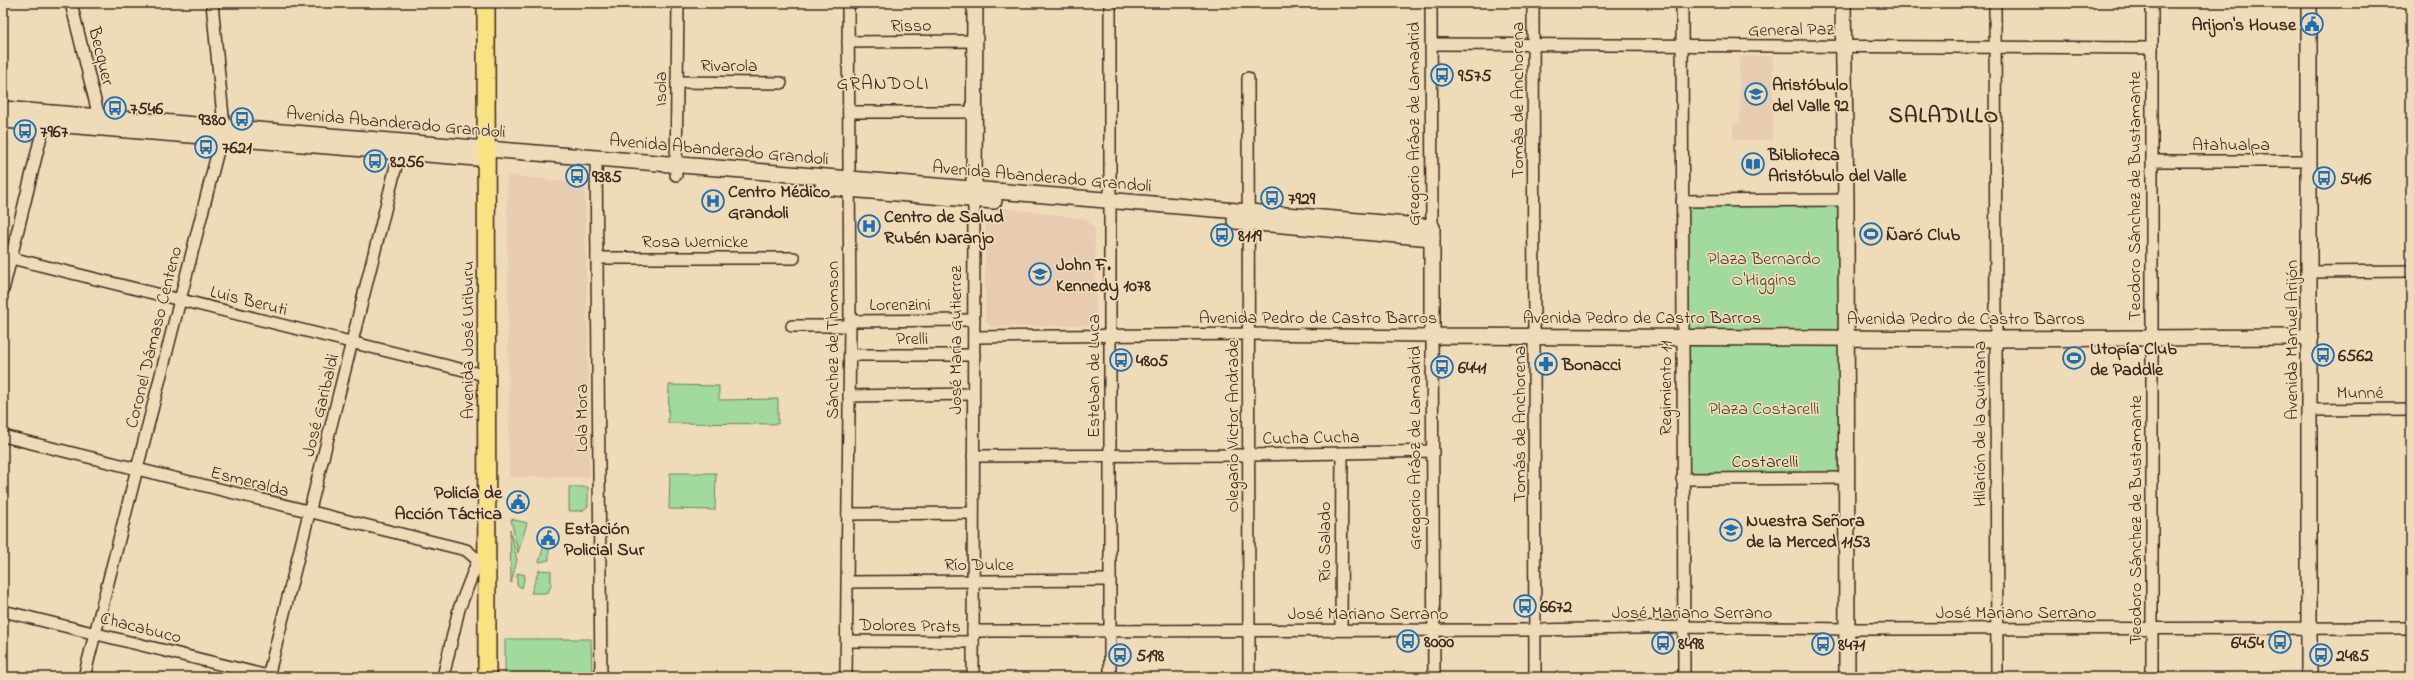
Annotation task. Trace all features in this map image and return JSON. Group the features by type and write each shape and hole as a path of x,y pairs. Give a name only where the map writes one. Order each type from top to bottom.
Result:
{"main road":[{"name":"Avenida José Uriburu","path":"486,3 488,376 482,560 487,677"}],"street":[{"name":"Becquer","path":"71,3 99,117"},
{"name":"Coronel Dámaso Centeno","path":"84,677 222,133 212,3"},
{"name":"Isola","path":"677,170 678,3"},
{"name":"Sánchez de Thomson","path":"846,677 850,396 848,3"},
{"name":"José María Gutierrez","path":"973,677 975,3"},
{"name":"Esteban de Luca","path":"1110,3 1110,677"},
{"name":"Gregorio Aráoz de Lamadrid","path":"1431,3 1434,677"},
{"name":"Tomás de Anchorena","path":"1533,3 1536,336 1535,677"},
{"name":"Regimiento 11","path":"1682,3 1682,479 1684,677"},
{"path":"1844,3 1843,46 1847,336 1847,677"},
{"name":"Hilarión de la Quintana","path":"1995,3 1997,677"},
{"name":"Teodoro Sánchez de Bustamante","path":"2152,3 2152,677"},
{"name":"Avenida Manuel Arijón","path":"2309,3 2309,677"},
{"name":"Risso","path":"848,42 975,41"},
{"name":"General Paz","path":"1432,44 1682,47 1843,46 2151,48"},
{"name":"Olegario Victor Andrade","path":"1248,78 1249,677"},
{"name":"Rivarola","path":"677,82 781,83"},
{"name":"Avenida Abanderado Grandoli","path":"3,109 45,118 1432,232"},
{"path":"849,112 974,112"},
{"name":"Avenida Abanderado Grandoli","path":"3,120 99,117 222,133"},
{"path":"3,290 7,257 45,118"},
{"name":"José Garibaldi","path":"270,677 401,147"},
{"name":"Atahualpa","path":"2152,161 2310,160"},
{"name":"Lola Mora","path":"596,163 601,677"},
{"path":"1682,201 1846,200"},
{"name":"Luis Beruti","path":"7,257 488,376"},
{"name":"Rosa Wernicke","path":"597,258 794,258"},
{"path":"2310,272 2411,271"},
{"name":"Lorenzini","path":"792,326 974,320"},
{"name":"Avenida Pedro de Castro Barros","path":"974,337 1110,337 1249,334 1682,337 1847,336 1996,339 2310,337"},
{"name":"Prelli","path":"850,355 974,355"},
{"path":"850,396 973,394"},
{"name":"Munné","path":"2310,410 2411,409"},
{"name":"Esmeralda","path":"3,436 310,513 466,550 482,560"},
{"name":"Cucha Cucha","path":"973,456 1249,455 1433,451"},
{"name":"Río Salado","path":"1341,630 1342,453"},
{"name":"Costarelli","path":"1682,479 1847,478"},
{"path":"848,514 973,513"},
{"path":"443,677 459,609 482,560"},
{"name":"Río Dulce","path":"848,582 1110,580"},
{"name":"Chacabuco","path":"3,611 270,677"},
{"name":"José Mariano Serrano","path":"973,637 1110,631 1536,630 1683,627 1847,629 2411,628"},
{"name":"Dolores Prats","path":"847,641 973,637"}],"shaded area":[{"name":"Aristóbulo del Valle 92","path":"1739,56 1773,56 1773,140 1733,140 1733,124 1740,123"},
{"path":"507,175 571,182 585,186 590,477 509,477"},
{"name":"John F. Kennedy 1078","path":"1003,208 1087,219 1095,229 1096,319 1090,325 991,327 985,322 985,222"}],"green space":[{"path":"1846,200 1847,478 1682,479 1682,201"},
{"path":"669,385 719,386 719,400 778,399 778,424 668,423"},
{"path":"670,473 716,473 715,510 669,509"},
{"path":"569,487 588,487 588,506 582,511 569,511"},
{"path":"511,519 527,523 518,553"},
{"path":"510,529 517,560 511,583"},
{"path":"547,535 549,536 549,560 539,562"},
{"path":"539,570 551,571 551,585 548,593 531,593"},
{"path":"517,573 525,575 522,588 517,585"},
{"path":"505,639 591,639 592,677 505,677"}],"place":[{"name":"Arijon's House","path":"2312,24"},
{"name":"9575","path":"1442,75"},
{"name":"Aristóbulo del Valle 92","path":"1756,94"},
{"name":"7546","path":"115,108"},
{"name":"9380","path":"242,119"},
{"name":"7967","path":"25,131"},
{"name":"7621","path":"206,147"},
{"name":"8256","path":"375,161"},
{"name":"Biblioteca Aristóbulo del Valle","path":"1753,164"},
{"name":"9385","path":"577,176"},
{"name":"5416","path":"2324,178"},
{"name":"7929","path":"1272,198"},
{"name":"Centro Médico Grandoli","path":"713,201"},
{"name":"Centro de Salud Rubén Naranjo","path":"869,226"},
{"name":"Ñaró Club","path":"1871,234"},
{"name":"8119","path":"1222,235"},
{"name":"John F. Kennedy 1078","path":"1040,274"},
{"name":"6562","path":"2323,355"},
{"name":"Utopía Club de Paddle","path":"2074,358"},
{"name":"4805","path":"1121,360"},
{"name":"Bonacci","path":"1546,364"},
{"name":"6441","path":"1442,367"},
{"name":"Policía de Acción Táctica","path":"518,502"},
{"name":"Nuestra Señora de la Merced 1153","path":"1731,530"},
{"name":"Estación Policial Sur","path":"548,538"},
{"name":"6672","path":"1525,606"},
{"name":"8000","path":"1408,641"},
{"name":"6454","path":"2280,642"},
{"name":"8498","path":"1663,643"},
{"name":"8471","path":"1823,644"},
{"name":"5198","path":"1120,655"},
{"name":"2485","path":"2321,655"}],"district":[{"name":"GRANDOLI","path":"883,82"},
{"name":"SALADILLO","path":"1944,114"}],"park label":[{"name":"Plaza Bernardo O'Higgins","path":"1764,268"},
{"name":"Plaza Costarelli","path":"1764,408"}]}
